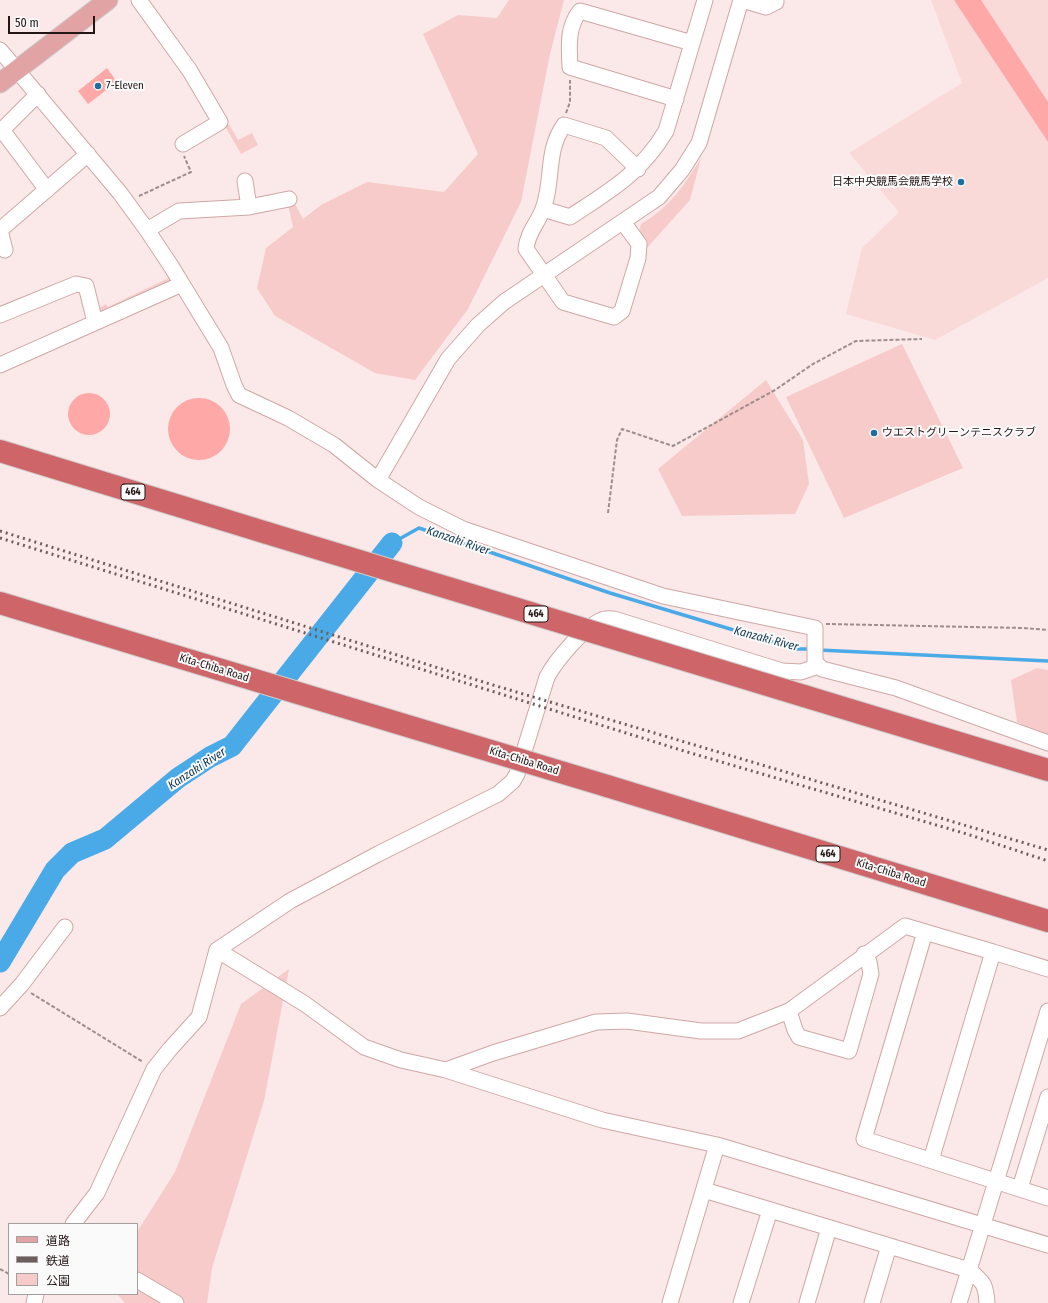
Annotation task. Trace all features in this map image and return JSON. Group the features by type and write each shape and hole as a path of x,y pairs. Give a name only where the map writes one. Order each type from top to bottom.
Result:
{"highway":[{"name":"464","path":"0,452 1048,770"},
{"name":"Kita-Chiba Road","path":"0,603 1048,921"}],"main road":[{"path":"0,83 108,0"}],"street":[{"path":"138,0 190,71 220,122 183,144"},
{"path":"543,209 570,217 622,183 638,169 654,150 666,131 705,0"},
{"path":"378,480 448,359 478,324 504,302 546,275 659,197 682,170 699,143 742,0 766,7 776,2 776,0"},
{"path":"676,99 570,67 569,41 574,19 580,11 692,43"},
{"path":"0,50 126,201 182,284 221,348 239,395 288,418 334,445 378,480 419,508 463,529 663,596 815,635 817,662 822,669 896,688 1048,743"},
{"path":"38,94 2,130 47,190"},
{"path":"623,222 639,244 638,258 622,311 614,317 563,302 546,275 526,249 527,240 543,209 549,182 551,152 556,136 564,125 606,138 638,169"},
{"path":"5,250 0,230 88,154"},
{"path":"245,181 249,208"},
{"path":"146,230 178,211 249,208 289,199"},
{"path":"0,315 76,284 86,286 95,322"},
{"path":"0,365 182,284"},
{"path":"74,1223 97,1193 154,1069 199,1017 217,950 290,901 378,854 498,794 508,787 517,774 547,677 552,667 580,636 602,620 614,619 782,671 801,672 817,662"},
{"path":"446,1070 493,1053 596,1022 627,1021 701,1031 738,1031 789,1010 864,954 905,926 1048,969"},
{"path":"0,1008 19,987 65,927"},
{"path":"925,932 864,1139 997,1180 1048,1198"},
{"path":"217,950 305,1004 364,1047 400,1060 446,1070 602,1120 717,1145 1048,1245"},
{"path":"931,1160 994,952"},
{"path":"789,1010 795,1030 799,1037 849,1052 871,974 869,962 864,954"},
{"path":"959,1303 1048,1010"},
{"path":"1020,1188 1043,1132 1048,1097"},
{"path":"670,1303 717,1145"},
{"path":"704,1190 969,1270 984,1283 987,1289 987,1303"},
{"path":"741,1303 770,1210"},
{"path":"807,1303 829,1228"},
{"path":"872,1303 889,1246"},
{"path":"138,1281 176,1303"}],"path":[{"path":"564,125 563,120 570,102 570,67"},
{"path":"126,201 191,172 183,153 183,144"},
{"path":"608,513 617,440 622,429 673,446 775,390 813,364 856,341 922,339"},
{"path":"815,635 820,624 1023,628 1048,630"},
{"path":"19,987 154,1069"}],"shaded area":[{"name":"日本中央競馬会競馬学校","path":"931,0 1048,0 1048,278 935,340 846,314 862,248 899,212 849,153 962,83"}],"green space":[{"path":"509,0 564,0 550,54 521,202 468,309 415,380 375,373 275,316 257,288 266,248 293,227 288,204 295,204 303,219 321,205 367,182 444,192 478,154 423,34 458,15 497,18"},
{"path":"229,124 238,140 252,133 258,145 241,154 225,126"},
{"path":"701,158 690,200 646,249 639,233 641,224 660,210 676,195"},
{"path":"171,277 170,285 101,317 94,311 106,304 108,307"},
{"name":"ウエストグリーンテニスクラブ","path":"902,344 963,468 844,518 786,397"},
{"path":"766,380 803,440 809,484 795,514 682,516 658,469"},
{"path":"1037,668 1048,670 1048,739 1017,722 1011,680"},
{"path":"289,969 264,1101 212,1268 207,1303 125,1303 118,1295 138,1295 138,1230 175,1172 241,1004"}],"building":[{"path":"954,0 981,0 1048,102 1048,142"},
{"name":"7-Eleven","path":"107,68 117,82 88,104 78,91"},
{"path":"89,393 104,399 110,414 104,429 89,435 74,429 68,414 74,399"},
{"path":"193,398 205,398 221,407 228,417 230,429 228,441 221,451 205,460 193,460 182,455 173,446 168,435 168,423 173,412 182,403"}],"waterway":[{"name":"Kanzaki River","path":"392,543 419,528 610,593 797,649 811,649"},
{"name":"Kanzaki River","path":"0,962 55,870 72,853 105,839 178,778 210,757 232,746 392,543"},
{"name":"Kanzaki River","path":"819,650 1048,661"}],"railway":[{"path":"0,531 493,685 1048,850"},
{"path":"0,538 684,751 967,834 1048,861"}],"place":[{"name":"7-Eleven","path":"98,86"},
{"name":"日本中央競馬会競馬学校","path":"961,182"},
{"name":"ウエストグリーンテニスクラブ","path":"874,433"}]}
